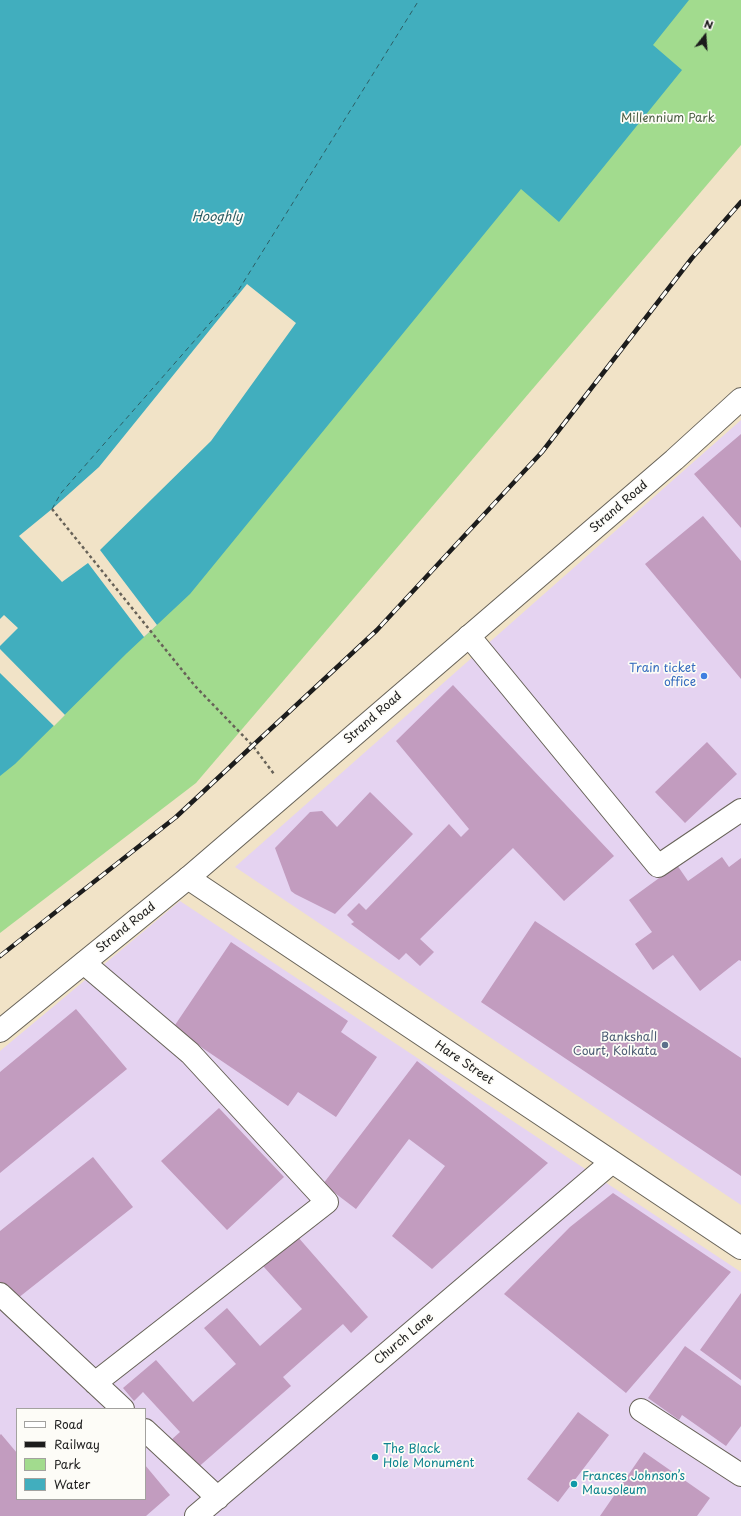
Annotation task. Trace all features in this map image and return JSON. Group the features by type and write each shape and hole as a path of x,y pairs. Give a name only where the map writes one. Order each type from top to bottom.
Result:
{"street":[{"name":"Strand Road","path":"0,1031 188,878 674,460 741,399"},
{"path":"469,636 658,866 741,810"},
{"name":"Hare Street","path":"188,878 741,1248"},
{"path":"84,963 190,1053 327,1202 95,1383"},
{"name":"Church Lane","path":"196,1516 612,1162"},
{"path":"0,1294 122,1408"},
{"path":"641,1410 741,1475"},
{"path":"146,1431 218,1498"}],"path":[{"path":"52,509 195,686 253,746 287,792"}],"shaded area":[{"path":"741,420 741,1205 235,867"},
{"path":"180,901 741,1272 741,1516 0,1516 0,1051"}],"green space":[{"name":"Millennium Park","path":"672,0 741,0 741,145 196,783 0,933 0,763"}],"water":[{"name":"Hooghly","path":"0,0 689,0 653,45 682,70 559,222 521,189 190,594 127,653 15,764 0,776"}],"pier":[{"path":"247,284 296,323 211,441 100,550 157,625 144,637 88,563 62,582 19,536 99,467"},
{"path":"4,615 18,628 0,646 0,619"},
{"path":"0,649 65,715 54,726 0,673"}],"building":[{"path":"741,434 741,528 694,474"},
{"path":"703,516 741,561 741,679 645,564"},
{"path":"453,685 614,856 564,901 513,848 420,939 434,952 420,966 406,953 399,960 351,924 354,922 347,915 359,903 366,910 449,824 461,837 469,829 396,741"},
{"path":"707,742 737,774 685,823 655,792"},
{"path":"370,792 413,834 335,914 291,891 275,848 310,812 322,811 337,827"},
{"path":"722,857 729,867 741,858 741,961 739,960 700,991 673,955 653,970 635,944 652,932 629,900 677,865 688,881"},
{"path":"535,921 741,1058 741,1176 481,1002"},
{"path":"231,942 348,1021 341,1032 377,1057 336,1117 298,1092 288,1106 173,1028"},
{"path":"76,1009 127,1069 0,1173 0,1072"},
{"path":"417,1061 548,1163 432,1269 392,1236 445,1166 409,1139 356,1209 323,1184"},
{"path":"219,1108 284,1177 227,1230 161,1161"},
{"path":"93,1157 133,1207 13,1302 0,1286 0,1231"},
{"path":"613,1193 731,1272 626,1393 504,1294 570,1227"},
{"path":"297,1236 368,1317 351,1333 343,1324 283,1377 291,1386 195,1470 170,1441 180,1432 143,1392 134,1401 123,1388 156,1360 193,1402 236,1364 204,1328 227,1308 260,1346 302,1309 263,1266"},
{"path":"741,1293 741,1380 700,1350"},
{"path":"685,1346 741,1386 741,1426 726,1446 682,1415 679,1420 648,1398"},
{"path":"578,1412 609,1435 558,1502 527,1479"},
{"path":"1,1434 16,1452 16,1500 146,1500 146,1466 170,1495 146,1516 0,1516"},
{"path":"644,1452 710,1498 697,1516 600,1516"}],"ferry route":[{"path":"52,509 61,493 238,291 419,0"}],"railway":[{"path":"0,956 176,817 377,630 542,452 692,258 741,202"}],"place":[{"name":"Train ticket office","path":"704,676"},
{"name":"Bankshall Court, Kolkata","path":"665,1045"},
{"name":"The Black Hole Monument","path":"375,1457"},
{"name":"Frances Johnson’s Mausoleum","path":"574,1484"}]}
